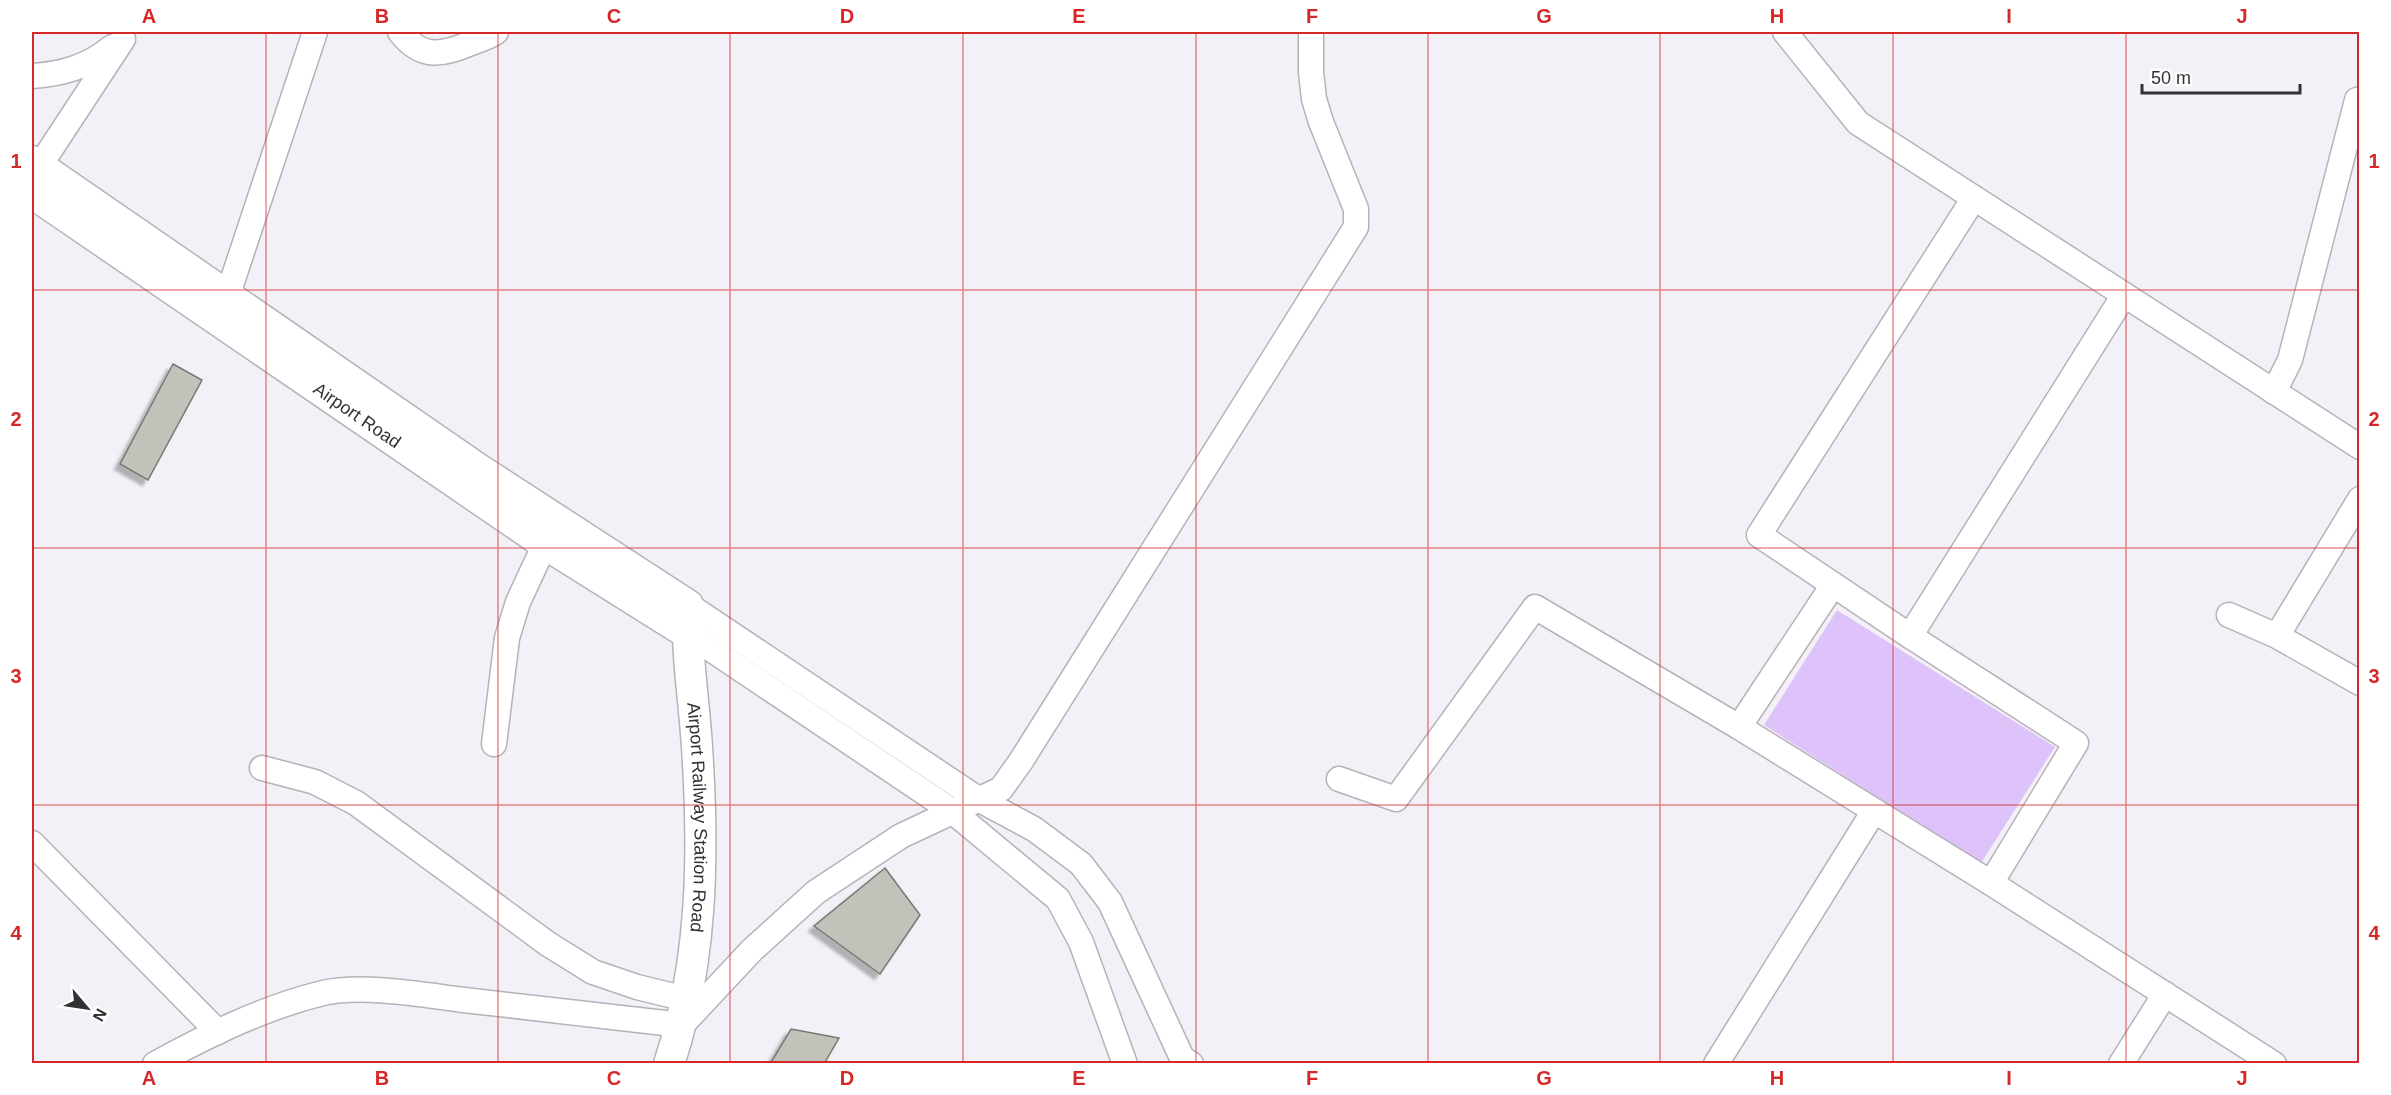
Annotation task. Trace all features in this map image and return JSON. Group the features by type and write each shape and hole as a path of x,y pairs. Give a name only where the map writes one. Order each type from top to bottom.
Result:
{"main road":[{"path":"34,174 227,297 480,470 688,619"},
{"name":"Airport Road","path":"34,174 545,544 688,619"},
{"name":"Airport Railway Station Road","path":"669,1064 684,1012 695,949 699,892 697,747 688,619"}],"street":[{"path":"227,297 315,32"},
{"path":"400,32 416,47 430,53 446,53 496,32"},
{"path":"155,1064 218,1032 281,1006 324,993 348,990 684,1012 816,892 901,836 1000,789 1016,769 1356,227 1356,209 1314,99 1311,32"},
{"path":"1785,32 1858,123 2360,447"},
{"path":"32,76 67,72 87,64 126,35"},
{"path":"34,174 126,35"},
{"path":"2274,392 2290,360 2354,111 2360,99"},
{"path":"1974,198 1759,535 2076,743 1991,883"},
{"path":"1910,636 2124,295"},
{"path":"2277,636 2360,499"},
{"path":"494,744 507,638 512,619 545,544"},
{"path":"1739,728 1833,585"},
{"path":"1339,779 1396,799 1535,607 1739,728 1991,883 2274,1064"},
{"path":"2229,615 2277,636 2360,683"},
{"path":"688,619 978,799 1034,829 1081,864 1110,902 1182,1058 1191,1064"},
{"path":"688,619 952,811 1058,899 1081,942 1125,1064"},
{"path":"262,768 315,782 356,803 548,944 593,972 637,987 684,1012"},
{"path":"1716,1064 1874,811"},
{"path":"32,843 218,1032"},
{"path":"2121,1064 2165,994"}],"shaded area":[{"path":"1837,610 2055,747 1981,863 1764,725"}],"building":[{"path":"173,364 202,380 148,480 120,464"},
{"path":"885,868 920,915 880,974 814,926"},
{"path":"791,1029 839,1038 824,1064 770,1064"}]}
